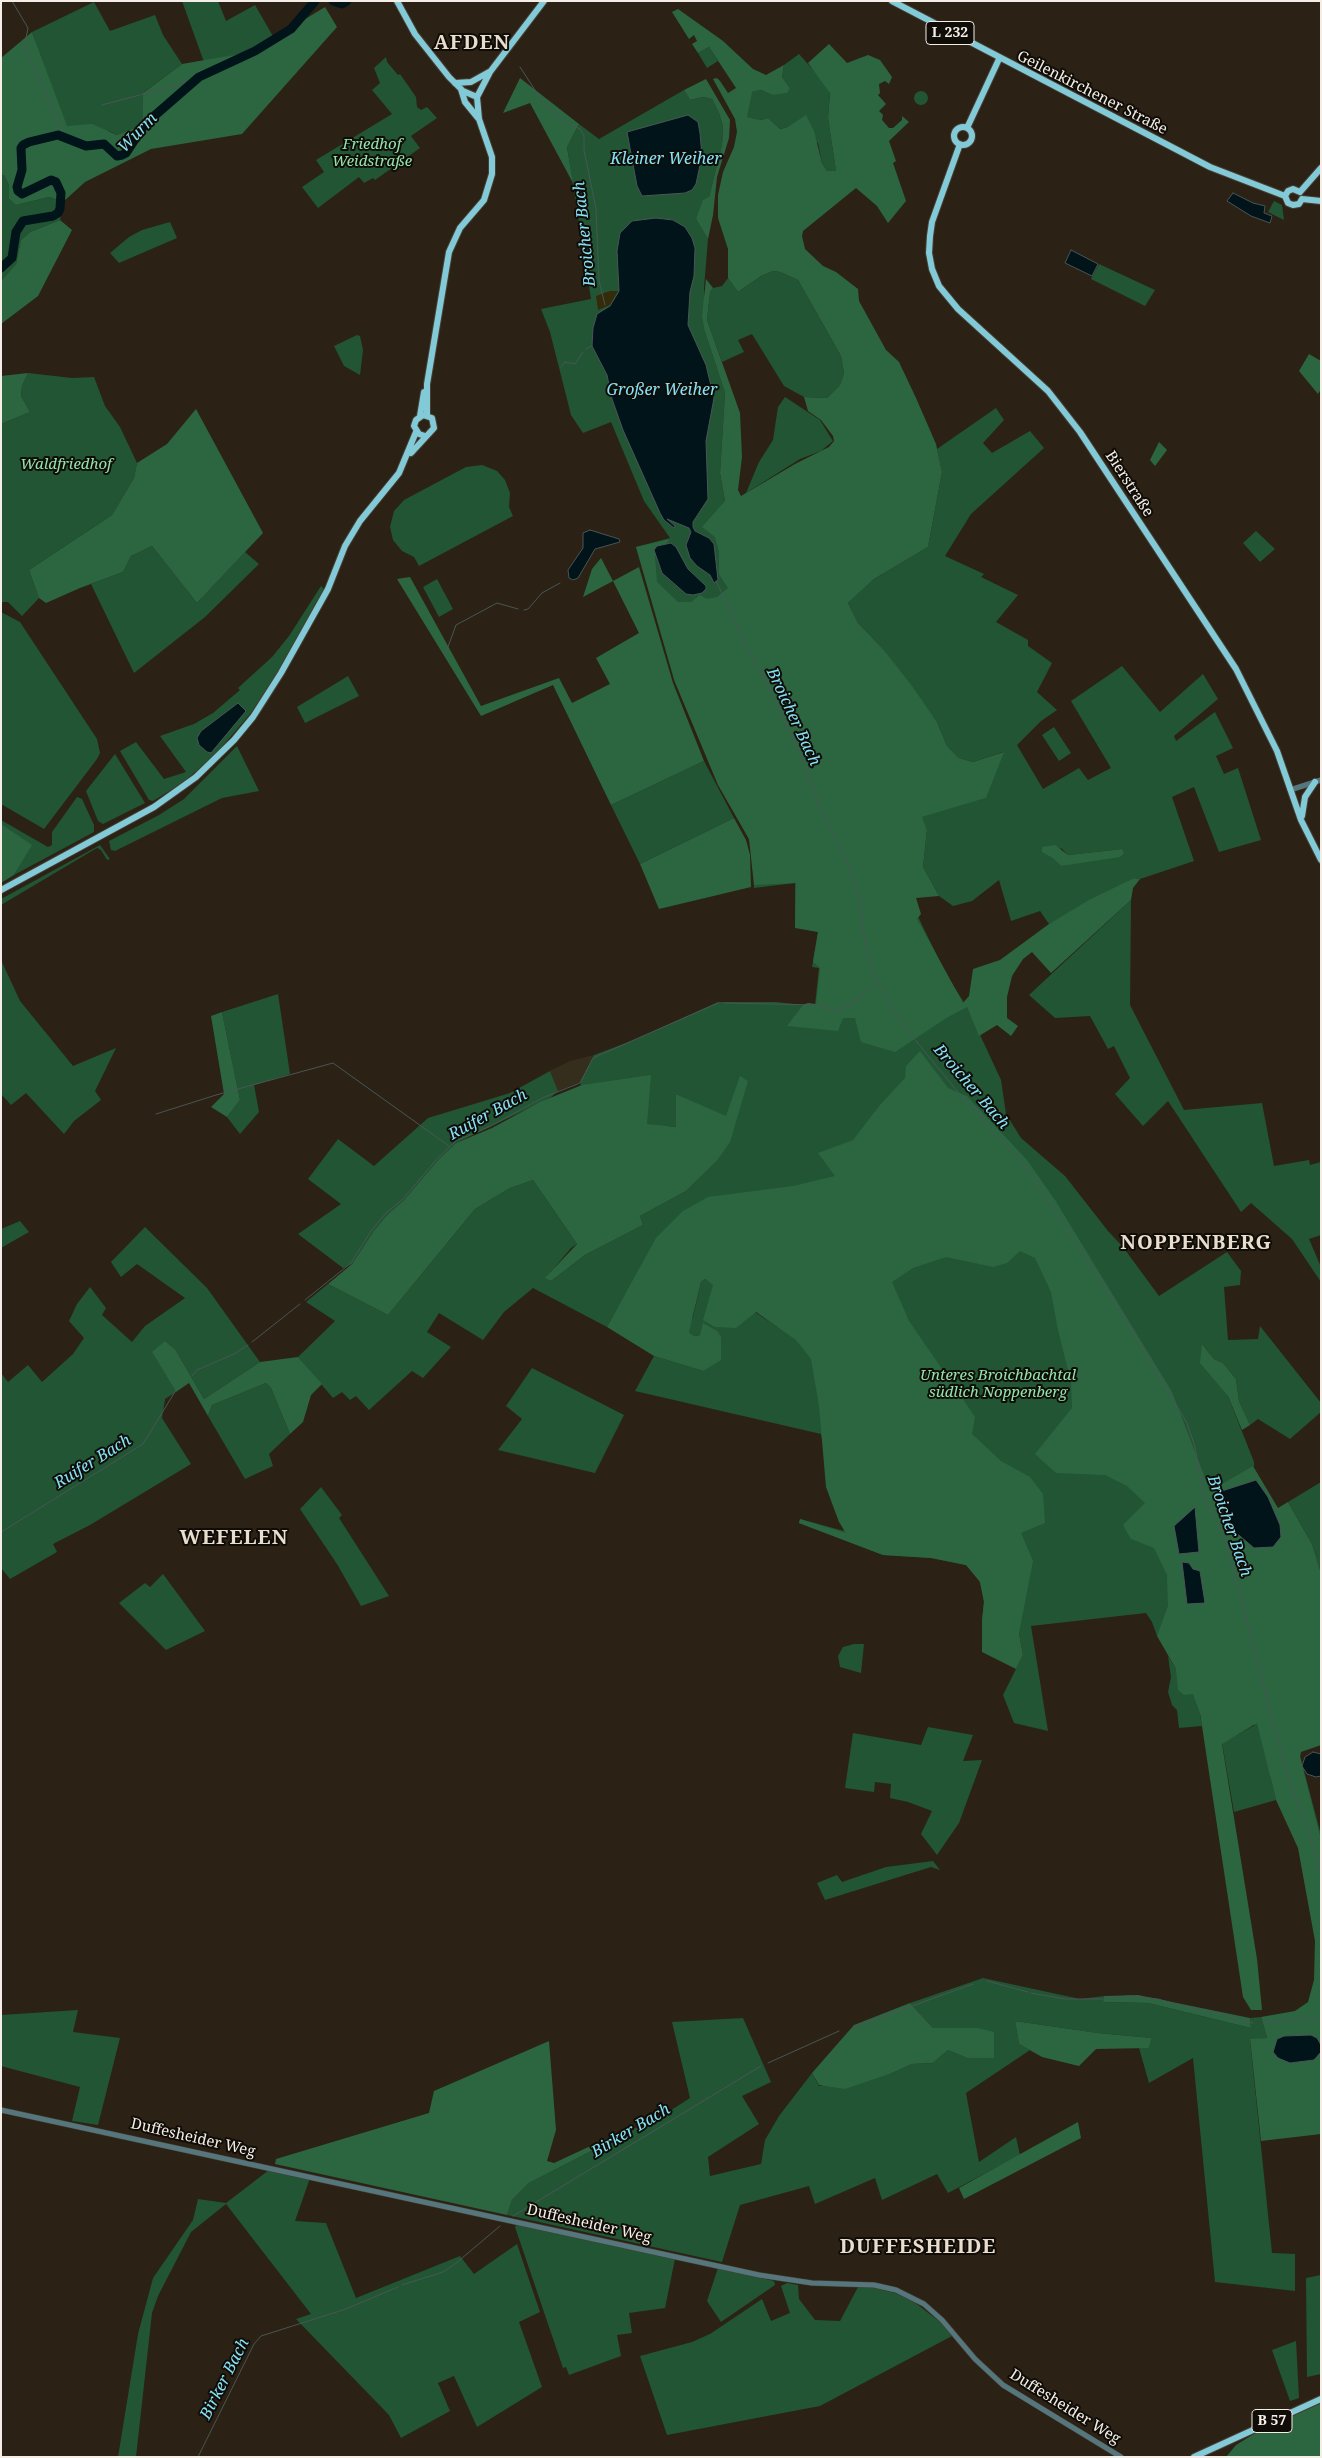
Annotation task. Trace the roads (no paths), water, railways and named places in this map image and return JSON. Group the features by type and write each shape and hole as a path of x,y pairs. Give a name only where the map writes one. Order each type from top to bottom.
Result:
{"main road":[{"path":"397,1 415,34 460,89 465,102 479,119"},
{"path":"407,458 416,432 414,423 423,416 448,252 460,228 484,200 492,174 492,157 479,119 478,97 490,72 544,1"},
{"name":"Geilenkirchener Straße","path":"892,1 999,59 1210,167 1285,196"},
{"path":"966,128 999,59"},
{"path":"455,83 471,82 490,72"},
{"path":"460,89 478,97"},
{"path":"959,128 966,128 970,132 971,138 966,144 960,144 954,138 955,132 959,128"},
{"name":"Bierstraße","path":"960,144 932,222 929,253 932,269 939,286 960,311 1048,391 1080,432 1221,644 1265,725 1279,757 1301,820 1321,860"},
{"path":"1300,192 1321,168"},
{"path":"1293,188 1300,192 1302,199 1299,204 1293,206 1288,203 1285,196 1288,191 1293,188"},
{"path":"1302,199 1321,201"},
{"path":"1,890 154,807 184,787 216,758 253,717 277,681 328,589 351,535 392,482 407,458 425,436 432,432 434,425 432,418 423,416"},
{"path":"416,432 425,436"},
{"path":"1301,820 1305,797 1318,781"},
{"name":"B 57","path":"1194,2457 1321,2399"}],"street":[{"path":"1290,790 1318,781"},
{"name":"Duffesheider Weg","path":"1,2110 759,2275 812,2283 874,2285 896,2290 924,2304 942,2320 975,2359 1003,2385 1120,2457"}],"water":[{"name":"Kleiner Weiher","path":"688,115 698,122 700,133 702,156 696,184 692,190 685,193 642,196 637,186 627,132"},
{"path":"1233,193 1253,203 1265,206 1264,213 1272,216 1270,223 1251,216 1227,201"},
{"name":"Großer Weiher","path":"656,218 673,220 685,227 692,238 695,248 694,276 690,292 688,325 706,365 714,398 706,441 708,499 693,522 693,527 695,531 709,538 714,544 718,580 714,583 710,575 697,566 690,558 686,545 691,532 689,528 667,519 675,526 674,528 664,520 660,513 623,430 612,399 607,375 592,346 593,328 597,314 610,306 619,291 617,251 620,233 632,221"},
{"path":"1071,250 1098,264 1092,276 1065,263"},
{"path":"590,530 619,539 620,542 595,549 578,578 573,580 569,578 568,570 583,548 583,533"},
{"path":"671,543 676,547 688,569 706,586 702,593 686,594 662,573 654,550 657,546"},
{"path":"238,703 246,711 211,753 207,752 199,745 197,738 201,731"},
{"path":"1256,1480 1268,1497 1280,1525 1281,1537 1273,1547 1254,1548 1234,1531 1216,1500 1216,1494"},
{"path":"1195,1507 1199,1552 1179,1554 1174,1526"},
{"path":"1182,1562 1189,1563 1193,1569 1200,1571 1205,1603 1187,1604"},
{"path":"1313,1752 1321,1754 1321,1776 1316,1777 1307,1774 1302,1766 1305,1757"},
{"path":"1311,2035 1317,2038 1321,2045 1321,2052 1314,2060 1290,2063 1278,2058 1273,2052 1277,2039 1284,2036"}],"waterway":[{"path":"12,1 28,28 25,43 26,50 66,139"},
{"name":"Wurm","path":"1,268 12,258 16,232 23,221 53,216 60,209 61,193 56,182 51,180 22,194 18,191 17,187 22,170 21,148 23,145 58,135 86,146 104,144 117,156 122,155 126,153 145,124 199,77 255,51 291,29 315,1"},
{"name":"Wurm","path":"333,1 342,4 347,1"},
{"name":"Broicher Bach","path":"520,67 544,104 564,121 580,129 584,136 584,150 596,209 599,281 605,305"},
{"path":"102,105 170,87 184,81 191,83"},
{"path":"586,349 592,346"},
{"path":"561,367 565,362 575,364 583,352"},
{"name":"Broicher Bach","path":"716,581 742,634 743,642 760,670 798,748 819,805 844,854 857,889 866,947 880,988 907,1030 967,1103 978,1110 986,1125 1011,1150 1030,1173 1120,1310 1187,1423 1195,1447 1204,1497 1226,1542 1280,1747 1321,1874"},
{"path":"524,610 528,609 542,593 560,583"},
{"path":"445,655 456,625 497,603 518,609"},
{"name":"Ruifer Bach","path":"724,1003 818,1005 837,1011 857,1000 857,997 865,993 872,984"},
{"name":"Ruifer Bach","path":"305,1300 351,1263 371,1231 386,1213 402,1200 438,1158 456,1141 491,1126 542,1098 580,1083 593,1058 718,1003"},
{"path":"156,1114 216,1095 333,1063 449,1146"},
{"name":"Ruifer Bach","path":"252,1342 300,1304"},
{"name":"Ruifer Bach","path":"192,1376 197,1370 234,1354 248,1345"},
{"name":"Ruifer Bach","path":"1,1532 143,1444 176,1390"},
{"name":"Birker Bach","path":"987,1981 1028,1992"},
{"name":"Birker Bach","path":"854,2027 973,1984"},
{"name":"Birker Bach","path":"1031,1993 1065,1999 1107,1999"},
{"name":"Birker Bach","path":"1109,1998 1128,1996 1158,1999 1205,2012"},
{"name":"Birker Bach","path":"1208,2011 1253,2023"},
{"name":"Birker Bach","path":"1263,2022 1321,2018"},
{"name":"Birker Bach","path":"768,2063 839,2031"},
{"name":"Birker Bach","path":"513,2216 761,2066"},
{"name":"Birker Bach","path":"402,2285 443,2272 500,2226"},
{"name":"Birker Bach","path":"198,2457 254,2344 261,2336 346,2309 398,2287"}],"district":[{"name":"AFDEN","path":"472,43"},
{"name":"NOPPENBERG","path":"1196,1243"},
{"name":"WEFELEN","path":"234,1538"},
{"name":"DUFFESHEIDE","path":"918,2247"}],"park label":[{"name":"Friedhof Weidstraße","path":"372,154"},
{"name":"Waldfriedhof","path":"66,465"},
{"name":"Unteres Broichbachtal südlich Noppenberg","path":"998,1384"}]}
